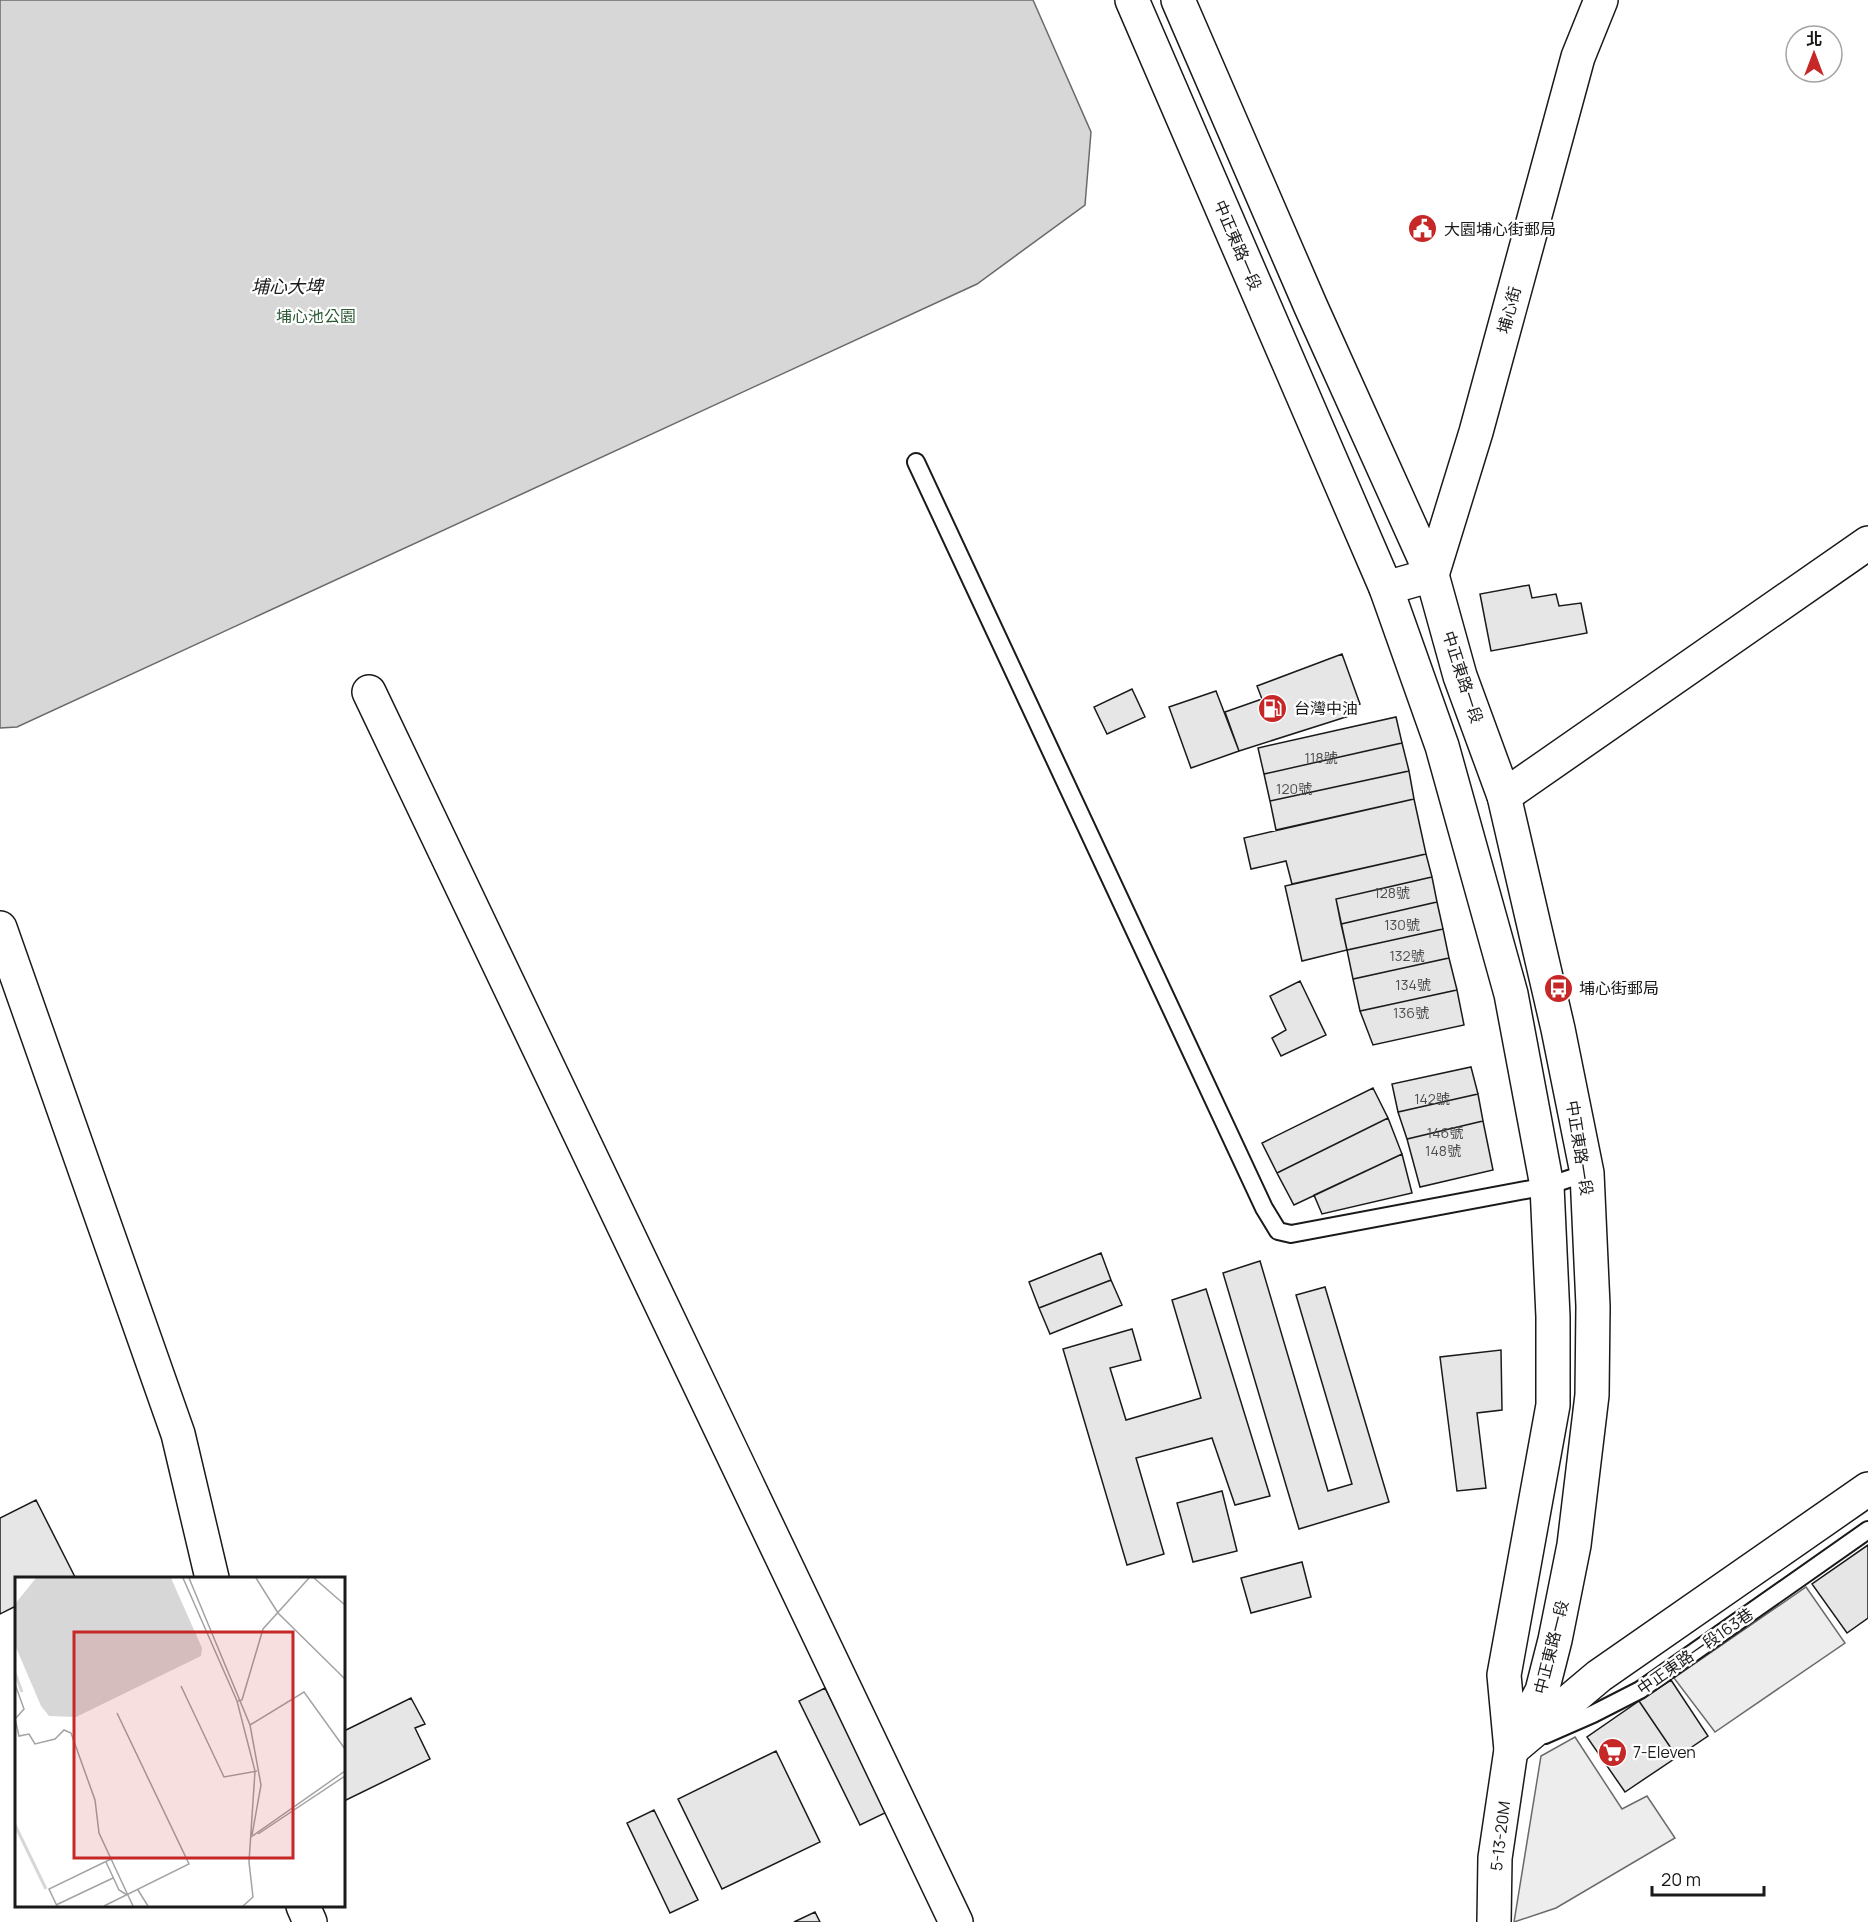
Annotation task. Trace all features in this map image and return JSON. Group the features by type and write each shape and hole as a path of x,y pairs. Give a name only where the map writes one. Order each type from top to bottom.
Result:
{"main road":[{"name":"中正東路一段","path":"1132,0 1386,588 1442,746 1510,994 1547,1186 1553,1405 1504,1675 1511,1750"},
{"name":"中正東路一段","path":"1178,0 1311,307 1432,575 1460,676 1504,796 1558,1029 1587,1173 1593,1306 1592,1395 1574,1545 1542,1691 1511,1750"},
{"name":"埔心街","path":"1432,575 1476,432 1578,57 1601,0"},
{"path":"1504,796 1868,543"},
{"path":"1386,588 1432,575"},
{"path":"369,692 956,1922"},
{"path":"0,928 178,1434 212,1577"},
{"path":"1511,1750 1599,1676 1868,1490"},
{"name":"5-13-20M","path":"1494,1922 1495,1858 1511,1750"},
{"path":"304,1907 310,1922"}],"lane":[{"path":"916,462 1254,1186 1278,1232 1291,1234 1547,1186 1587,1173"},
{"name":"中正東路一段163巷","path":"1511,1750 1593,1714 1640,1690 1868,1530"}],"shaded area":[{"path":"1806,1587 1845,1643 1715,1732 1674,1678"},
{"path":"1575,1737 1622,1809 1647,1796 1675,1838 1556,1908 1514,1922 1541,1756"}],"water":[{"name":"埔心大埤","path":"0,0 1033,0 1091,132 1085,205 977,284 17,727 0,728"}],"building":[{"path":"1529,585 1532,598 1556,594 1559,606 1581,603 1587,633 1491,651 1480,594"},
{"path":"1342,654 1360,704 1346,709 1349,716 1239,751 1225,712 1262,699 1257,686"},
{"path":"1132,689 1145,717 1107,734 1094,707"},
{"path":"1216,691 1239,751 1191,768 1169,707"},
{"path":"1396,717 1402,743 1264,774 1258,748"},
{"path":"1402,743 1409,771 1270,801 1264,774"},
{"path":"1409,771 1414,799 1276,830 1270,801"},
{"path":"1414,799 1426,854 1292,884 1286,861 1251,869 1244,838"},
{"path":"1426,854 1432,877 1336,899 1347,950 1302,961 1285,886"},
{"path":"1432,877 1437,902 1341,924 1336,899"},
{"path":"1437,902 1443,929 1347,950 1341,924"},
{"path":"1443,929 1449,958 1353,979 1347,950"},
{"path":"1449,958 1457,990 1360,1011 1353,979"},
{"path":"1300,981 1326,1035 1281,1056 1272,1038 1286,1030 1270,996"},
{"path":"1457,990 1464,1025 1373,1045 1360,1011"},
{"path":"1471,1067 1478,1094 1398,1112 1392,1084"},
{"path":"1373,1088 1388,1118 1277,1173 1262,1143"},
{"path":"1478,1094 1483,1121 1407,1139 1398,1112"},
{"path":"1388,1118 1402,1154 1294,1205 1277,1173"},
{"path":"1483,1121 1493,1170 1420,1187 1407,1139"},
{"path":"1402,1154 1412,1193 1322,1214 1314,1195"},
{"path":"1101,1253 1111,1280 1039,1308 1029,1282"},
{"path":"1260,1261 1328,1491 1352,1484 1296,1295 1325,1287 1389,1502 1299,1529 1223,1273"},
{"path":"1111,1280 1122,1305 1050,1334 1039,1308"},
{"path":"1206,1289 1270,1496 1235,1505 1212,1438 1136,1458 1164,1554 1127,1565 1063,1349 1132,1329 1141,1360 1110,1368 1126,1420 1201,1398 1172,1300"},
{"path":"1501,1350 1502,1410 1477,1413 1486,1488 1457,1491 1440,1357"},
{"path":"1222,1491 1237,1551 1193,1562 1177,1503"},
{"path":"36,1500 75,1577 15,1577 15,1606 0,1614 0,1518"},
{"path":"1868,1545 1868,1618 1847,1633 1812,1584"},
{"path":"1302,1562 1311,1597 1251,1613 1241,1578"},
{"path":"1671,1680 1708,1736 1677,1757 1639,1701"},
{"path":"825,1688 887,1812 860,1825 799,1701"},
{"path":"411,1698 425,1724 415,1728 430,1759 345,1801 345,1731"},
{"path":"1639,1701 1677,1757 1625,1792 1587,1737"},
{"path":"776,1751 820,1842 722,1889 678,1799"},
{"path":"654,1810 698,1900 670,1913 627,1823"},
{"path":"815,1912 820,1922 794,1922"}],"place":[{"name":"大園埔心街郵局","path":"1423,229"},
{"name":"台灣中油","path":"1273,708"},
{"name":"埔心街郵局","path":"1558,988"},
{"name":"7-Eleven","path":"1612,1752"}],"park label":[{"name":"埔心池公園","path":"316,316"}]}
